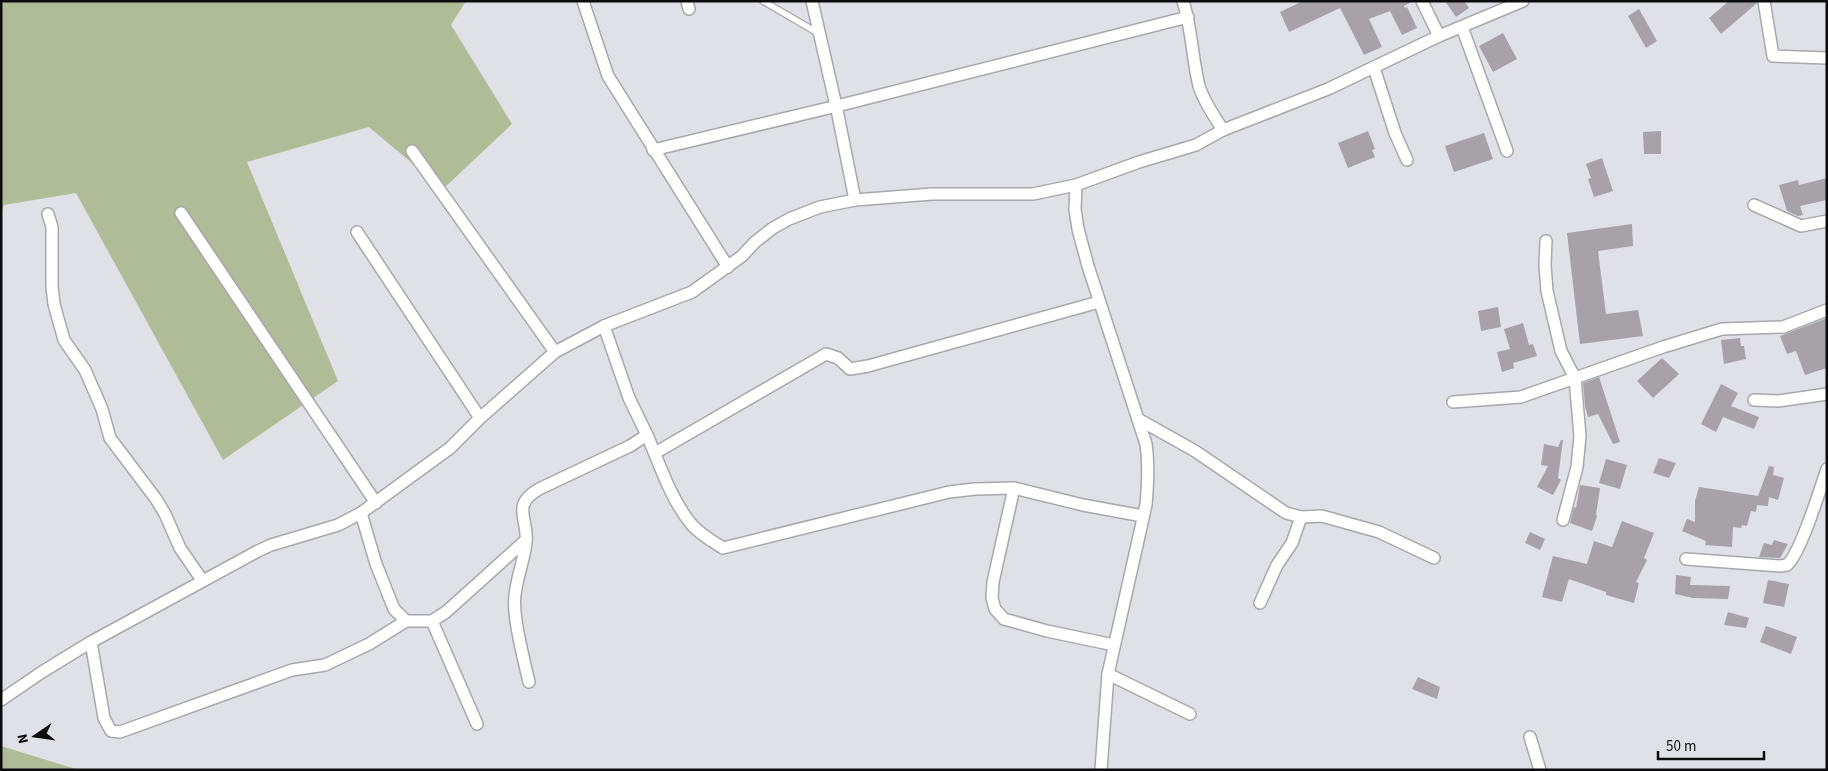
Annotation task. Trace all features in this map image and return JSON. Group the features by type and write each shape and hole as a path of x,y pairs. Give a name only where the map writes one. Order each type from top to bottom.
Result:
{"street":[{"path":"583,1 608,76 652,150 728,267"},
{"path":"812,1 837,106 854,200"},
{"path":"1183,1 1188,17 1200,87 1209,110 1223,130"},
{"path":"1422,1 1439,36"},
{"path":"1,700 91,642 202,580 271,545 338,525 361,513 450,448 480,418 555,352 604,326 692,292 728,267 761,238 789,219 820,207 854,200 932,194 1033,194 1076,185 1196,144 1223,130 1328,89 1439,36 1523,1"},
{"path":"1764,1 1773,56 1827,58"},
{"path":"652,150 837,106 1188,17"},
{"path":"1462,27 1507,150"},
{"path":"1374,68 1395,133 1407,160"},
{"path":"412,151 555,352"},
{"path":"1076,185 1075,209 1078,229 1099,302 1146,444 1149,477 1143,516 1108,674 1101,770"},
{"path":"1754,205 1801,226 1827,221"},
{"path":"181,213 376,503"},
{"path":"48,214 52,227 52,288 54,304 64,340 85,370 102,409 110,438 156,499 180,548 202,580"},
{"path":"357,232 480,418"},
{"path":"1546,241 1547,291 1561,352 1575,378 1579,444 1577,467 1563,520"},
{"path":"655,453 826,354 838,358 850,369 868,366 1099,302"},
{"path":"1453,402 1521,397 1664,347 1722,329 1782,327 1827,310"},
{"path":"604,326 629,398 674,497 692,524 706,538 723,548 949,492 975,489 1014,488 1143,516"},
{"path":"1754,400 1778,401 1827,394"},
{"path":"1138,419 1195,451 1286,513 1301,517 1322,516 1379,532 1434,558"},
{"path":"529,682 514,596 526,540 522,512 524,501 529,495 630,446 647,435"},
{"path":"1686,559 1787,565 1794,556 1827,470"},
{"path":"1014,488 993,582 992,598 995,609 1004,619 1048,632 1114,645"},
{"path":"361,513 376,564 394,609 406,621"},
{"path":"1260,602 1277,565 1292,543 1301,517"},
{"path":"91,642 104,718 111,731 120,732 292,670 325,665 369,644 406,621 432,621 446,612 526,540"},
{"path":"432,621 477,724"},
{"path":"1108,674 1190,714"},
{"path":"1530,737 1540,770"}],"lane":[{"path":"763,1 820,34"}],"green space":[{"path":"7,1 466,1 451,25 512,124 443,189 369,127 247,162 338,381 223,460 76,193 4,205 1,213 1,4"},
{"path":"1,746 79,770 1,770"}],"building":[{"path":"1303,1 1413,1 1404,6 1405,8 1407,7 1417,28 1402,35 1390,11 1369,19 1382,47 1364,55 1340,8 1289,32 1280,12"},
{"path":"1445,1 1464,1 1469,8 1456,17"},
{"path":"1729,1 1757,1 1757,3 1721,34 1709,18"},
{"path":"1639,9 1657,41 1646,48 1628,16"},
{"path":"1503,33 1517,59 1493,72 1479,46"},
{"path":"1368,131 1375,149 1372,150 1375,157 1348,168 1338,143"},
{"path":"1661,131 1661,154 1644,154 1643,132"},
{"path":"1484,133 1493,159 1454,172 1445,146"},
{"path":"1602,158 1613,191 1594,197 1588,179 1591,178 1586,164"},
{"path":"1827,178 1827,200 1800,206 1803,215 1798,216 1787,211 1779,185 1798,180 1799,185"},
{"path":"1632,224 1633,246 1598,251 1606,314 1638,310 1643,336 1580,344 1567,233"},
{"path":"1498,307 1501,327 1481,331 1478,311"},
{"path":"1827,318 1827,368 1805,375 1796,351 1787,354 1780,336"},
{"path":"1523,323 1529,345 1533,344 1537,356 1513,363 1514,368 1502,372 1497,352 1510,349 1504,329"},
{"path":"1740,338 1741,346 1744,346 1746,359 1724,364 1721,340"},
{"path":"1662,358 1679,374 1653,398 1637,381"},
{"path":"1599,377 1620,442 1613,444 1598,414 1588,417 1585,406 1583,383"},
{"path":"1721,384 1738,393 1731,406 1759,417 1754,429 1723,417 1716,432 1701,424"},
{"path":"1561,440 1563,440 1558,478 1561,480 1553,495 1537,487 1548,466 1541,465 1544,444 1558,447"},
{"path":"1659,458 1676,463 1669,478 1653,473"},
{"path":"1606,459 1627,465 1620,489 1599,483"},
{"path":"1769,466 1774,467 1773,475 1784,478 1778,500 1769,497 1768,506 1757,505 1756,512 1751,511 1747,526 1742,525 1741,528 1733,527 1732,547 1705,545 1706,541 1682,531 1687,519 1695,522 1695,501 1699,487 1758,496"},
{"path":"1580,485 1600,488 1597,516 1592,531 1570,523 1574,507 1576,508"},
{"path":"1622,521 1654,533 1644,558 1647,560 1636,582 1639,583 1634,603 1606,595 1606,592 1569,579 1562,602 1542,597 1553,556 1587,564 1594,541 1612,547"},
{"path":"1530,532 1545,539 1540,550 1525,543"},
{"path":"1774,540 1788,544 1780,558 1759,557 1764,543 1772,545"},
{"path":"1676,575 1691,577 1690,585 1730,586 1728,599 1693,598 1675,594"},
{"path":"1768,580 1789,584 1784,607 1763,603"},
{"path":"1728,612 1749,618 1746,628 1724,625"},
{"path":"1766,626 1797,637 1791,654 1760,642"},
{"path":"1418,677 1440,687 1437,699 1412,689"}]}
